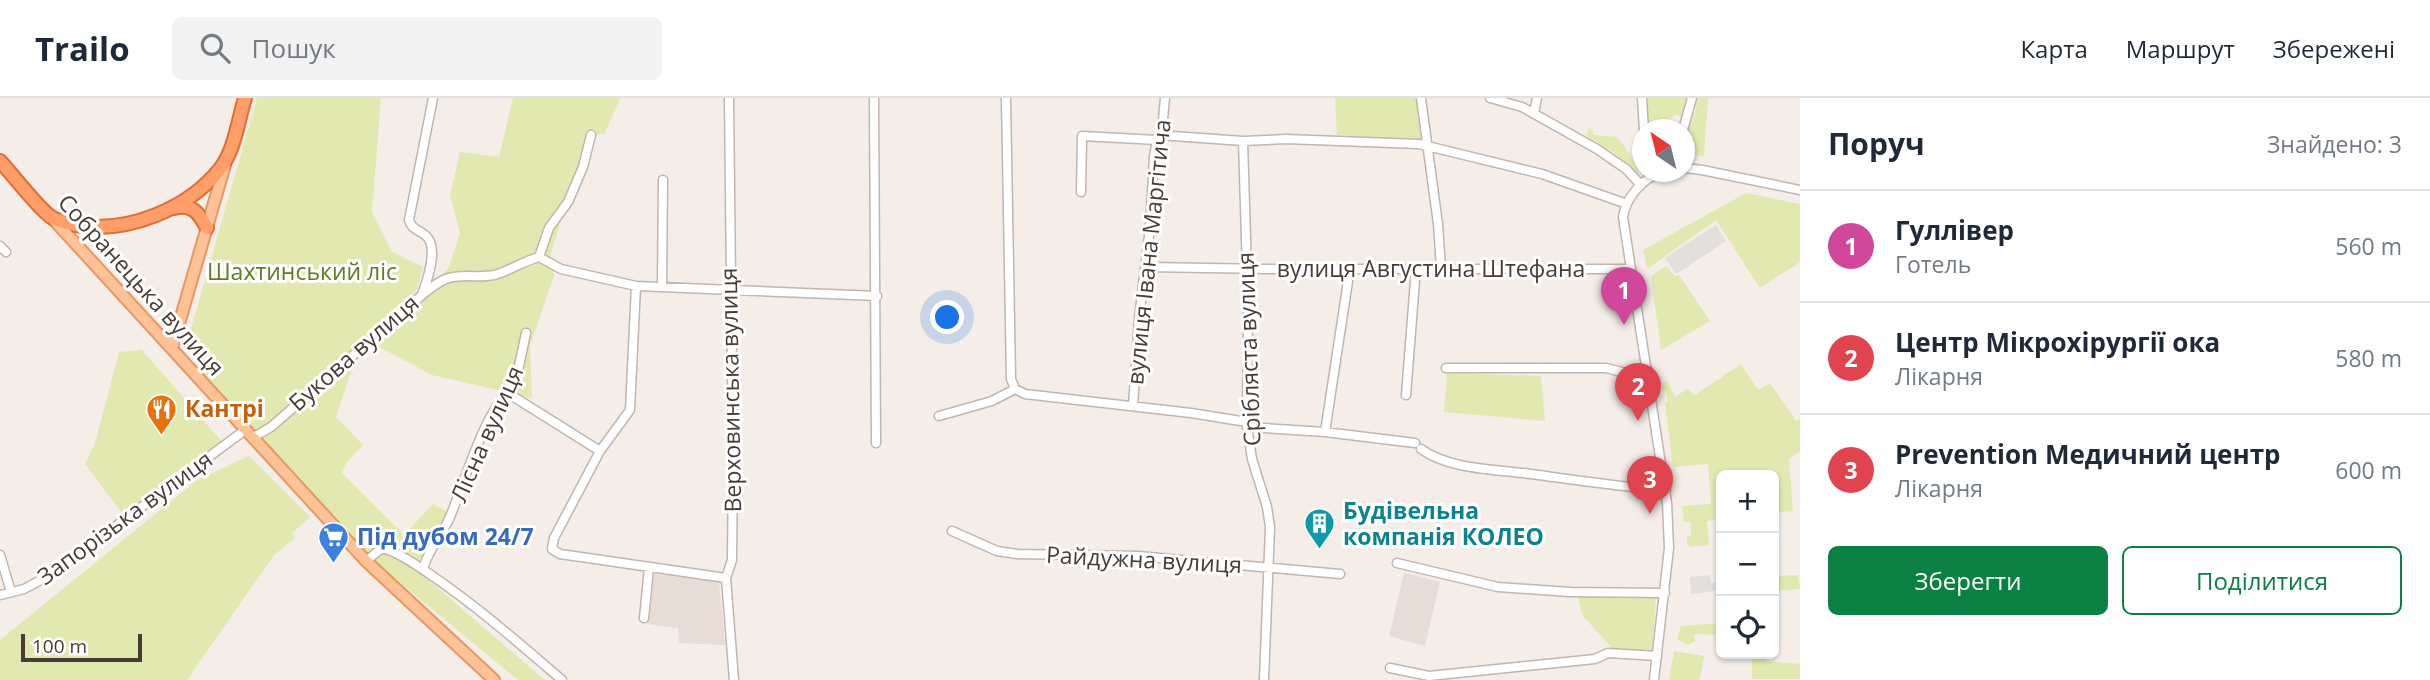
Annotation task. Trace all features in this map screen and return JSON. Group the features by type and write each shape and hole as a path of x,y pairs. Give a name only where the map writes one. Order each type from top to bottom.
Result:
{"highway":[{"path":"164,212 210,179 227,159 245,98"},
{"name":"Собранецька вулиця","path":"0,161 51,217"},
{"path":"51,217 67,223 103,227 131,224 181,206 198,213 207,228"}],"main road":[{"path":"172,348 227,159"},
{"name":"Собранецька вулиця","path":"51,217 366,561 494,680"}],"street":[{"name":"Букова вулиця","path":"249,434 271,427 422,295 430,273 431,243 428,237 413,228 409,220 433,98"},
{"name":"Верховинська вулиця","path":"729,98 732,560 726,578 734,680"},
{"path":"874,98 876,443"},
{"path":"1006,98 1011,379 1014,389 1025,394 1133,406 1247,425 1325,432 1418,446 1436,458 1463,465 1628,488 1665,489"},
{"name":"вулиця Івана Маргітича","path":"1133,406 1140,307 1147,267 1158,138 1162,130 1166,98"},
{"path":"1421,98 1438,224 1441,268"},
{"path":"1490,98 1522,107 1597,149 1626,169 1641,185"},
{"path":"1534,113 1537,98"},
{"path":"1642,98 1643,119"},
{"path":"1686,119 1692,98"},
{"path":"540,257 549,228 568,202 583,167 591,135"},
{"path":"1081,192 1082,136 1243,141 1286,139 1427,145 1542,174 1627,204"},
{"name":"Срібляста вулиця","path":"1243,141 1247,268 1247,425 1252,459 1269,514 1264,680"},
{"path":"1695,169 1800,190"},
{"path":"662,287 663,180"},
{"path":"1645,182 1624,210 1623,228 1648,370 1665,489 1669,548 1654,680"},
{"path":"422,295 451,277 493,275 522,261 540,257 561,269 636,286 877,296"},
{"name":"вулиця Августина Штефана","path":"1147,267 1631,269"},
{"path":"1325,432 1350,268"},
{"path":"1406,395 1416,268"},
{"path":"430,273 443,280"},
{"path":"636,286 630,410 600,451 554,538 552,549 560,554 726,578"},
{"name":"Лісна вулиця","path":"423,569 426,556 451,516 476,449 495,410 516,380 526,333"},
{"path":"1446,368 1606,368 1626,373 1648,370"},
{"path":"939,416 992,401 1014,389"},
{"path":"508,395 600,451"},
{"name":"Запорізька вулиця","path":"0,595 36,584 249,434"},
{"name":"Райдужна вулиця","path":"951,531 997,551 1017,554 1138,556 1340,574"},
{"path":"366,561 382,548 423,569 481,612 562,680"},
{"path":"0,555 11,592"},
{"path":"1397,563 1499,587 1570,592 1665,593"},
{"path":"644,618 649,568"},
{"path":"1390,668 1429,676 1595,659 1608,653 1657,656"}],"shaded area":[{"path":"1716,225 1726,241 1676,274 1665,258"},
{"path":"1404,573 1440,582 1425,646 1389,636"},
{"path":"654,574 719,581 725,645 679,643 678,628 647,624"},
{"path":"1710,575 1711,583 1716,582 1716,591 1691,594 1690,577"}],"green space":[{"name":"Шахтинський ліс","path":"257,98 381,98 372,212 392,252 423,267 417,289 363,337 336,417 363,445 347,462 342,473 404,535 433,504 449,513 418,571 545,680 518,680 380,566 310,495 206,378 188,339"},
{"name":"Шахтинський ліс","path":"513,98 621,98 604,134 588,135 550,256 554,276 530,346 532,398 432,375 368,341 422,299 449,267 460,233 450,195 460,152 499,157"},
{"path":"1335,98 1416,98 1422,139 1337,135"},
{"path":"1645,98 1688,98 1682,117 1676,115 1668,119 1648,119"},
{"path":"1699,98 1708,98 1704,156 1695,155 1695,119 1692,119"},
{"path":"1589,128 1594,135 1617,137 1632,158 1632,169 1616,154 1586,135"},
{"path":"1746,193 1800,204 1800,262 1760,288 1716,220 1647,269 1643,250"},
{"path":"1666,266 1675,276 1679,275 1710,321 1661,350 1651,276"},
{"path":"142,350 223,443 125,517 85,464 95,443 119,352"},
{"path":"1741,364 1758,390 1770,383 1796,421 1800,419 1800,451 1789,459 1793,511 1779,512 1779,470 1716,470 1716,520 1707,521 1709,545 1690,547 1687,537 1691,535 1691,522 1684,522 1682,506 1711,504 1708,464 1673,467 1665,403 1668,401 1662,383 1668,381 1675,397 1687,389 1695,395"},
{"path":"1447,373 1541,376 1545,421 1444,412"},
{"path":"249,456 310,517 292,533 295,538 274,555 187,680 0,680 0,640 197,480"},
{"path":"1798,575 1800,589 1779,591 1779,576"},
{"path":"1578,596 1656,598 1652,652 1613,649 1582,615"},
{"path":"1716,623 1716,635 1694,634 1695,641 1688,645 1677,639 1681,626"},
{"path":"1674,651 1704,656 1700,680 1669,680"},
{"path":"1752,659 1800,664 1800,679 1752,679"}],"waterway":[{"path":"1693,108 1697,98"}],"place":[{"name":"Гуллівер","path":"1624,325"},
{"name":"Центр Мікрохірургії ока","path":"1638,421"},
{"name":"Кантрі","path":"162,436"},
{"name":"Prevention Медичний центр","path":"1650,514"},
{"name":"Будівельна компанія КОЛЕО","path":"1320,551"},
{"name":"Під дубом 24/7","path":"334,564"}]}
